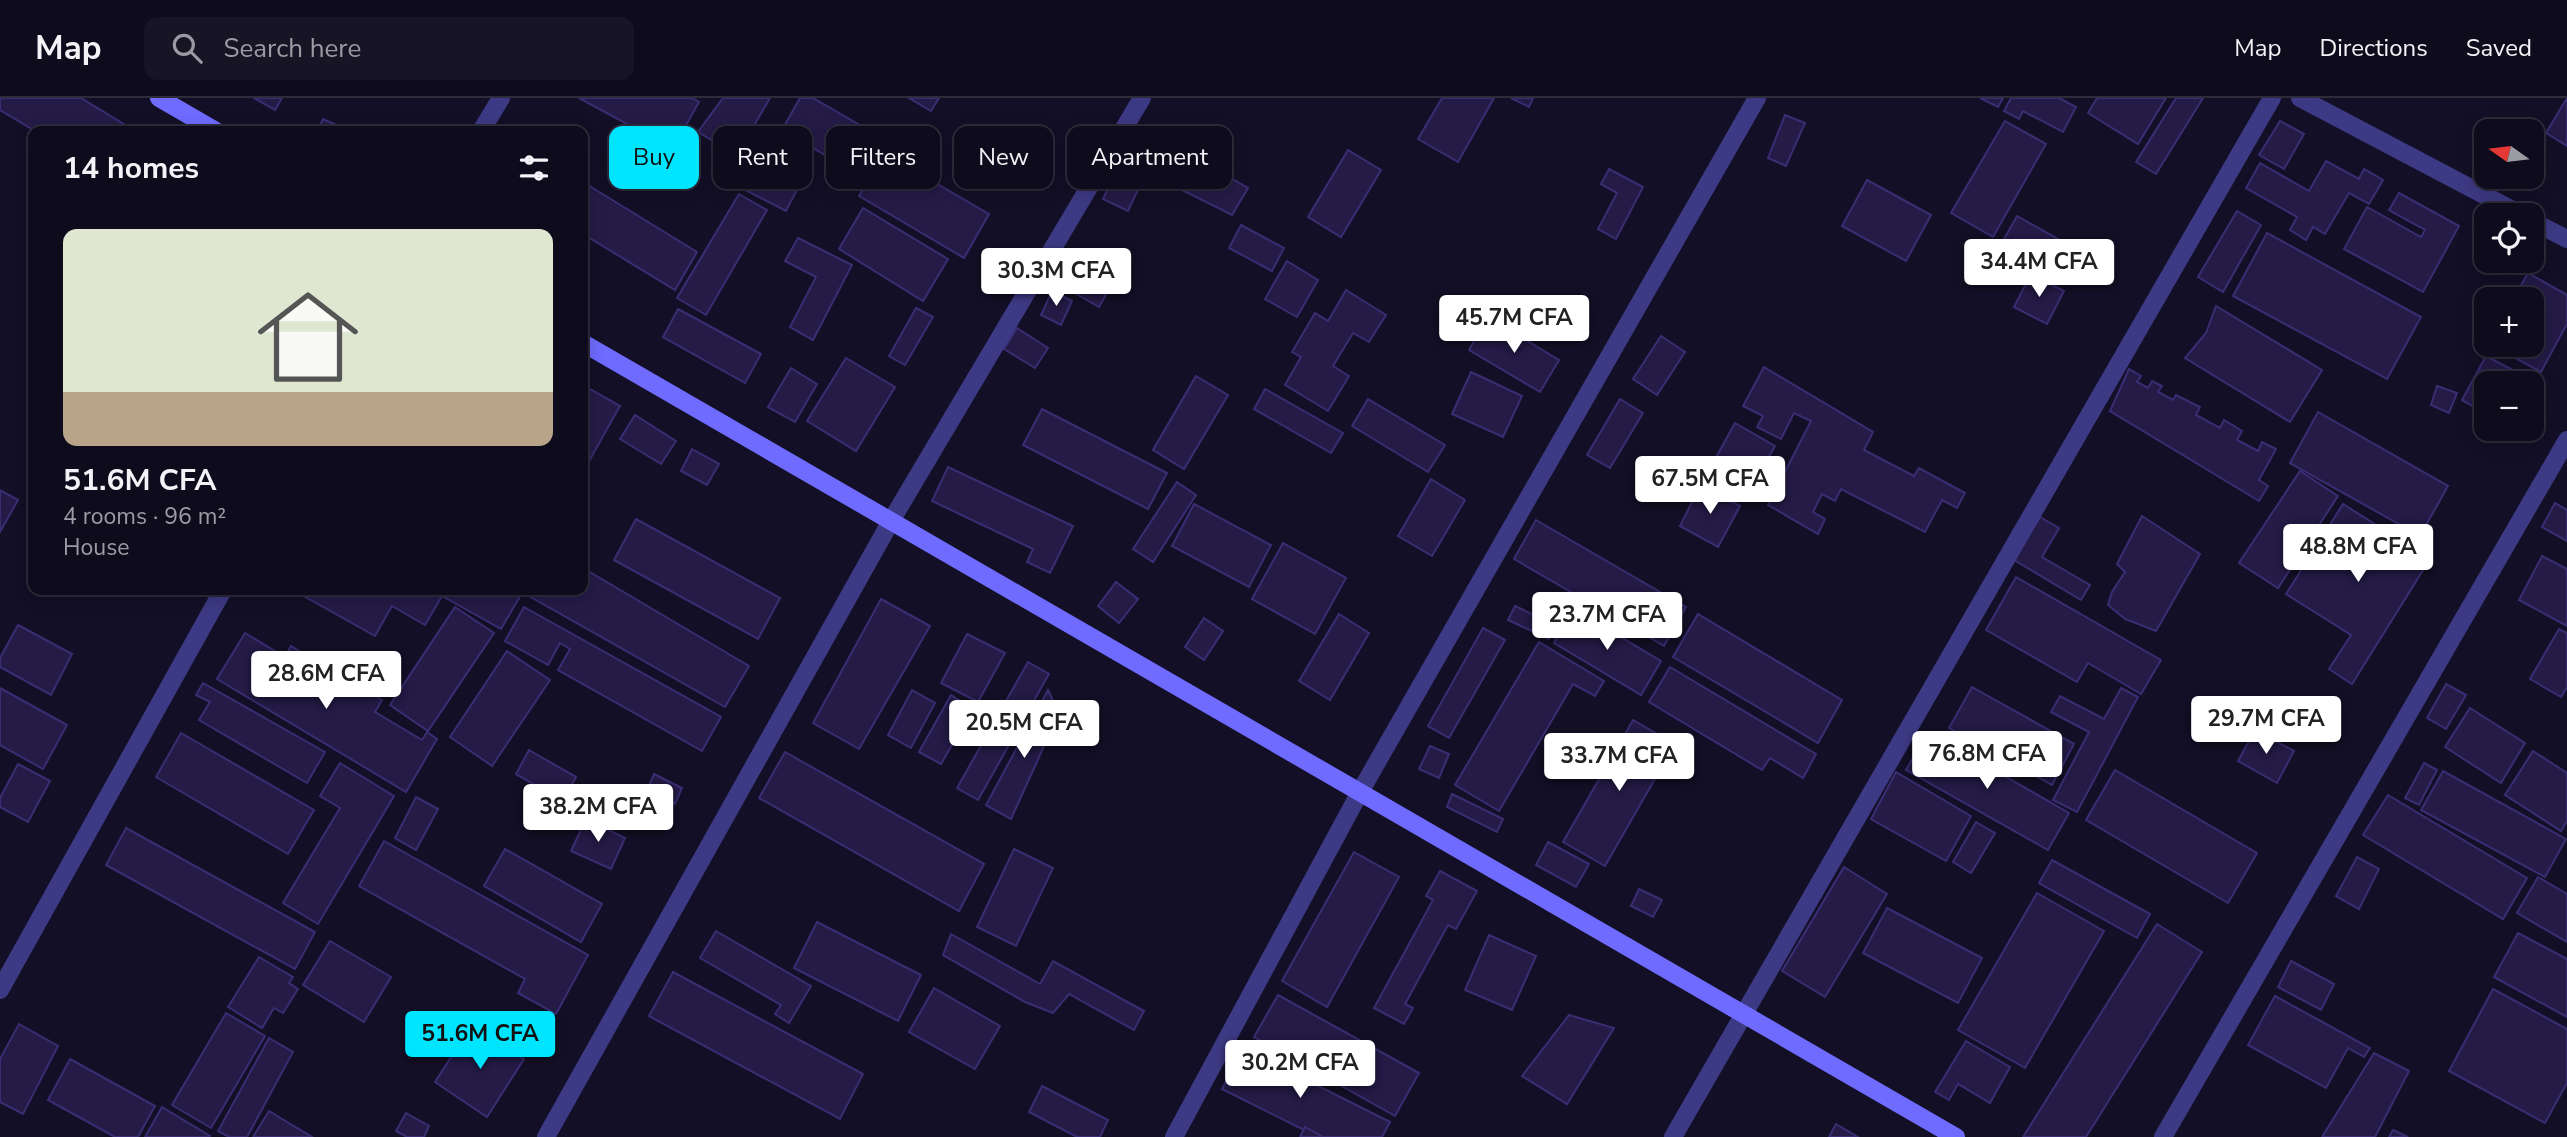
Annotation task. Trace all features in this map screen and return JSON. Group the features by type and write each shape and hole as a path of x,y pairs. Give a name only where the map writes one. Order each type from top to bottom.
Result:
{"street":[{"path":"159,98 207,126"},
{"path":"484,126 501,98"},
{"path":"545,1137 891,521 1142,98"},
{"path":"1174,1137 1360,792 1757,98"},
{"path":"1673,1137 2272,98"},
{"path":"2300,98 2499,203"},
{"path":"2544,227 2567,239"},
{"path":"588,346 1956,1137"},
{"path":"2163,1137 2567,440"},
{"path":"0,990 220,595"}],"building":[{"path":"0,98 81,98 127,126 28,127 0,110"},
{"path":"254,98 282,98 275,110"},
{"path":"579,98 692,98 699,102 686,126 631,126"},
{"path":"723,98 770,98 754,126 713,126 713,141 699,131"},
{"path":"800,98 813,98 861,126 826,126 826,156 812,147 812,126 784,126"},
{"path":"909,98 939,98 931,111"},
{"path":"1442,98 1494,98 1458,162 1418,139"},
{"path":"1511,98 1533,98 1529,107"},
{"path":"1980,98 2003,98 1998,107"},
{"path":"2011,98 2059,98 2076,107 2063,132 2023,111 2019,119 2004,111"},
{"path":"2097,98 2166,98 2138,144 2088,113"},
{"path":"2176,98 2203,98 2156,174 2136,162"},
{"path":"2567,98 2567,146 2546,133"},
{"path":"1785,115 1805,123 1786,166 1768,158"},
{"path":"323,119 339,126 320,126"},
{"path":"2005,121 2046,144 1993,237 1951,213"},
{"path":"2280,121 2304,134 2284,169 2259,155"},
{"path":"1348,150 1381,170 1341,237 1308,217"},
{"path":"2326,161 2359,179 2364,169 2383,180 2369,204 2349,193 2325,234 2313,227 2306,240 2290,230 2297,217 2246,188 2260,163 2309,191"},
{"path":"1609,169 1643,187 1616,239 1598,229 1617,193 1601,184"},
{"path":"1232,179 1248,188 1232,215 1180,189 1232,189"},
{"path":"1867,180 1931,215 1906,261 1842,226"},
{"path":"588,185 697,252 675,290 588,237"},
{"path":"940,186 989,214 964,258 859,196 863,189 940,189"},
{"path":"748,189 797,189 786,211 747,191"},
{"path":"1108,189 1138,189 1128,211 1103,199"},
{"path":"2399,193 2459,226 2423,292 2344,249 2367,207 2421,237 2425,230 2389,210"},
{"path":"739,194 767,210 706,315 677,298"},
{"path":"863,208 948,259 923,301 839,249"},
{"path":"2237,211 2261,225 2223,292 2198,277"},
{"path":"2017,216 2081,252 2066,278 2003,241"},
{"path":"1241,225 1284,248 1272,271 1229,248"},
{"path":"2267,233 2421,317 2387,379 2233,296"},
{"path":"798,238 852,265 813,340 790,327 816,277 785,261"},
{"path":"1287,261 1318,280 1297,317 1265,299"},
{"path":"1075,273 1108,291 1099,307 1066,288"},
{"path":"2528,273 2567,295 2567,324 2542,371 2513,357 2544,357 2544,287 2520,287"},
{"path":"2031,274 2064,291 2047,324 2014,307"},
{"path":"1346,290 1386,315 1369,342 1353,333 1333,366 1349,376 1328,411 1285,385 1301,357 1292,352 1315,313 1328,321"},
{"path":"1052,291 1072,301 1061,325 1041,315"},
{"path":"2216,306 2322,370 2290,422 2185,358 2206,333"},
{"path":"916,308 933,317 905,365 889,356"},
{"path":"678,309 761,354 745,383 663,337"},
{"path":"1488,317 1559,360 1540,392 1469,350"},
{"path":"1017,328 1048,348 1035,368 1004,349"},
{"path":"1661,336 1685,352 1657,395 1633,379"},
{"path":"2488,357 2515,371 2478,371"},
{"path":"846,358 895,387 856,451 807,421"},
{"path":"1764,367 1873,432 1864,450 1914,476 1919,468 1965,493 1957,508 1942,500 1925,532 1841,489 1835,501 1822,494 1813,512 1825,519 1818,534 1768,505 1811,421 1794,413 1781,439 1757,427 1763,416 1743,406"},
{"path":"791,368 817,384 795,422 768,407"},
{"path":"2129,369 2141,376 2137,382 2148,388 2152,381 2162,386 2158,392 2173,400 2176,395 2200,407 2196,415 2220,428 2224,420 2242,431 2237,440 2258,451 2262,442 2276,449 2259,480 2268,486 2259,501 2110,411"},
{"path":"1471,372 1522,396 1503,437 1452,414"},
{"path":"1196,376 1228,395 1184,469 1153,450"},
{"path":"2474,378 2474,407 2462,400"},
{"path":"2437,386 2457,393 2449,413 2431,405"},
{"path":"588,388 620,406 588,463"},
{"path":"1265,389 1343,433 1331,453 1254,409"},
{"path":"1368,399 1445,445 1428,472 1352,426"},
{"path":"1620,399 1643,413 1610,468 1587,455"},
{"path":"1042,409 1167,473 1148,509 1023,445"},
{"path":"2318,412 2448,486 2420,536 2290,463"},
{"path":"635,415 676,441 661,464 620,439"},
{"path":"1735,423 1775,446 1750,490 1710,468"},
{"path":"692,449 719,464 707,485 681,471"},
{"path":"948,467 1073,526 1050,573 1027,562 1033,549 932,501"},
{"path":"2300,471 2338,496 2278,588 2239,563"},
{"path":"1431,479 1465,500 1432,556 1398,536"},
{"path":"1177,482 1196,495 1153,562 1133,549"},
{"path":"1700,486 1740,506 1718,547 1680,526"},
{"path":"0,490 18,500 0,532"},
{"path":"2555,503 2567,510 2567,541 2542,527"},
{"path":"1194,504 1271,545 1249,587 1172,546"},
{"path":"2343,504 2430,559 2352,684 2329,669 2351,635 2286,594"},
{"path":"2142,516 2200,554 2156,631 2125,619 2108,605 2112,592 2125,572 2117,564"},
{"path":"2040,517 2059,528 2042,557 2090,585 2081,600 2014,560"},
{"path":"636,519 780,598 758,639 614,560"},
{"path":"1536,520 1686,607 1664,646 1514,559"},
{"path":"1283,543 1346,578 1315,634 1252,599"},
{"path":"2542,556 2567,569 2567,626 2519,600"},
{"path":"588,571 749,666 725,707 529,596 588,595"},
{"path":"2016,577 2161,660 2141,694 2088,663 2077,682 1986,630"},
{"path":"1116,582 1138,599 1119,623 1098,606"},
{"path":"302,595 521,595 501,629 442,596 425,625 392,606 375,636"},
{"path":"881,599 930,626 859,749 813,723"},
{"path":"1515,606 1555,625 1549,639 1508,620"},
{"path":"455,607 494,633 428,731 390,705"},
{"path":"524,607 721,717 702,751 558,670 570,649 560,643 548,665 505,641"},
{"path":"1574,609 1661,661 1641,695 1554,643"},
{"path":"1339,614 1369,633 1330,700 1299,681"},
{"path":"1698,614 1842,700 1818,743 1673,657"},
{"path":"1204,618 1223,631 1204,660 1185,647"},
{"path":"18,625 72,654 51,695 0,667 0,658"},
{"path":"1483,628 1505,640 1449,738 1428,726"},
{"path":"2559,629 2567,633 2567,687 2561,697 2530,679"},
{"path":"245,633 285,657 291,646 310,658 305,666 355,694 359,687 382,700 375,712 422,740 427,732 437,739 406,792 217,679"},
{"path":"967,634 1005,653 978,702 941,683"},
{"path":"1539,642 1604,681 1595,696 1573,684 1499,811 1455,785"},
{"path":"507,651 550,680 492,766 450,737"},
{"path":"1028,662 1049,674 978,800 957,788"},
{"path":"1670,667 1816,754 1803,778 1770,758 1762,770 1649,702"},
{"path":"203,683 325,752 307,783 199,720 210,702 196,695"},
{"path":"2446,684 2466,695 2446,729 2427,718"},
{"path":"1972,687 2074,744 2052,785 1949,728"},
{"path":"0,688 67,725 43,769 0,745"},
{"path":"2121,688 2138,697 2077,812 2053,800 2089,732 2051,712 2060,696 2104,719"},
{"path":"912,690 935,703 911,748 888,735"},
{"path":"1048,690 1059,713 1011,819 986,805"},
{"path":"951,695 973,709 941,764 919,752"},
{"path":"2470,708 2525,743 2501,783 2445,747"},
{"path":"1633,720 1675,744 1605,866 1563,842"},
{"path":"2255,730 2294,751 2277,783 2238,761"},
{"path":"1928,732 2069,813 2048,850 1906,770"},
{"path":"181,733 314,810 288,854 156,777"},
{"path":"1430,746 1449,754 1439,778 1419,769"},
{"path":"529,750 576,777 563,801 516,774"},
{"path":"2533,751 2567,773 2567,821 2561,831 2505,795"},
{"path":"785,752 984,864 959,911 759,798"},
{"path":"340,763 394,796 318,924 283,903 340,808 320,796"},
{"path":"2424,763 2437,770 2419,805 2405,798"},
{"path":"18,764 50,781 28,822 0,807 0,798"},
{"path":"2115,770 2257,853 2228,903 2086,820"},
{"path":"2443,771 2566,839 2545,877 2421,810"},
{"path":"1896,772 1971,816 1946,861 1871,819"},
{"path":"654,774 682,788 675,804 647,790"},
{"path":"1452,794 1503,819 1497,832 1447,807"},
{"path":"2388,795 2527,878 2503,919 2363,835"},
{"path":"416,797 438,809 416,850 395,838"},
{"path":"586,819 625,838 611,869 571,851"},
{"path":"1976,822 1995,833 1971,873 1953,862"},
{"path":"126,828 315,932 295,969 106,865"},
{"path":"384,841 588,955 556,1014 518,993 525,979 359,886"},
{"path":"1548,842 1589,864 1576,887 1536,865"},
{"path":"505,849 602,904 581,942 484,886"},
{"path":"1014,849 1053,868 1016,946 977,927"},
{"path":"1354,852 1399,877 1327,1007 1282,981"},
{"path":"2357,857 2379,869 2359,909 2336,896"},
{"path":"2052,860 2150,914 2137,938 2039,883"},
{"path":"1844,867 1887,894 1825,997 1782,971"},
{"path":"1440,871 1477,891 1456,929 1448,925 1405,1004 1413,1008 1404,1024 1374,1008 1433,900 1426,896"},
{"path":"2538,877 2567,894 2567,942 2517,913"},
{"path":"1639,889 1662,900 1653,917 1631,906"},
{"path":"2037,893 2104,931 2025,1068 1958,1030"},
{"path":"1887,908 1982,958 1958,1003 1863,953"},
{"path":"817,922 921,975 898,1021 794,968"},
{"path":"2157,924 2202,952 2086,1137 2023,1137"},
{"path":"716,931 811,986 789,1023 775,1014 781,1005 700,958"},
{"path":"2518,933 2567,959 2567,1017 2494,977"},
{"path":"951,934 1040,984 1053,961 1144,1011 1134,1030 1069,994 1053,1013 1025,1002 943,955"},
{"path":"1489,935 1536,956 1512,1010 1465,990"},
{"path":"330,941 391,977 364,1022 303,985"},
{"path":"259,957 293,977 289,983 298,989 283,1013 274,1008 262,1028 228,1007"},
{"path":"2291,961 2334,984 2321,1010 2278,987"},
{"path":"673,972 863,1074 840,1119 649,1016"},
{"path":"934,988 1000,1026 975,1069 909,1032"},
{"path":"2493,989 2567,1029 2567,1083 2545,1123 2449,1071"},
{"path":"1278,995 1419,1073 1395,1116 1254,1037"},
{"path":"2275,996 2370,1048 2364,1057 2348,1048 2326,1088 2248,1045"},
{"path":"226,1013 265,1036 211,1128 172,1105"},
{"path":"1569,1015 1614,1028 1567,1104 1522,1076"},
{"path":"19,1024 58,1046 23,1114 0,1102 0,1059"},
{"path":"472,1025 524,1059 487,1117 435,1082"},
{"path":"269,1038 293,1052 247,1137 229,1137 218,1131"},
{"path":"1966,1041 2010,1067 1990,1103 1958,1084 1949,1100 1935,1092"},
{"path":"1243,1048 1390,1122 1382,1137 1318,1137 1222,1089"},
{"path":"2374,1053 2409,1071 2375,1137 2322,1137"},
{"path":"70,1059 155,1106 138,1137 115,1137 48,1100"},
{"path":"1042,1086 1108,1120 1100,1137 1077,1137 1029,1112"},
{"path":"162,1107 210,1136 145,1137"},
{"path":"269,1111 312,1137 253,1137"},
{"path":"406,1113 429,1126 424,1137 407,1137 396,1131"},
{"path":"1836,1124 1858,1137 1829,1137"},
{"path":"1305,1127 1323,1137 1300,1137"},
{"path":"2393,1130 2408,1137 2389,1137"}]}
